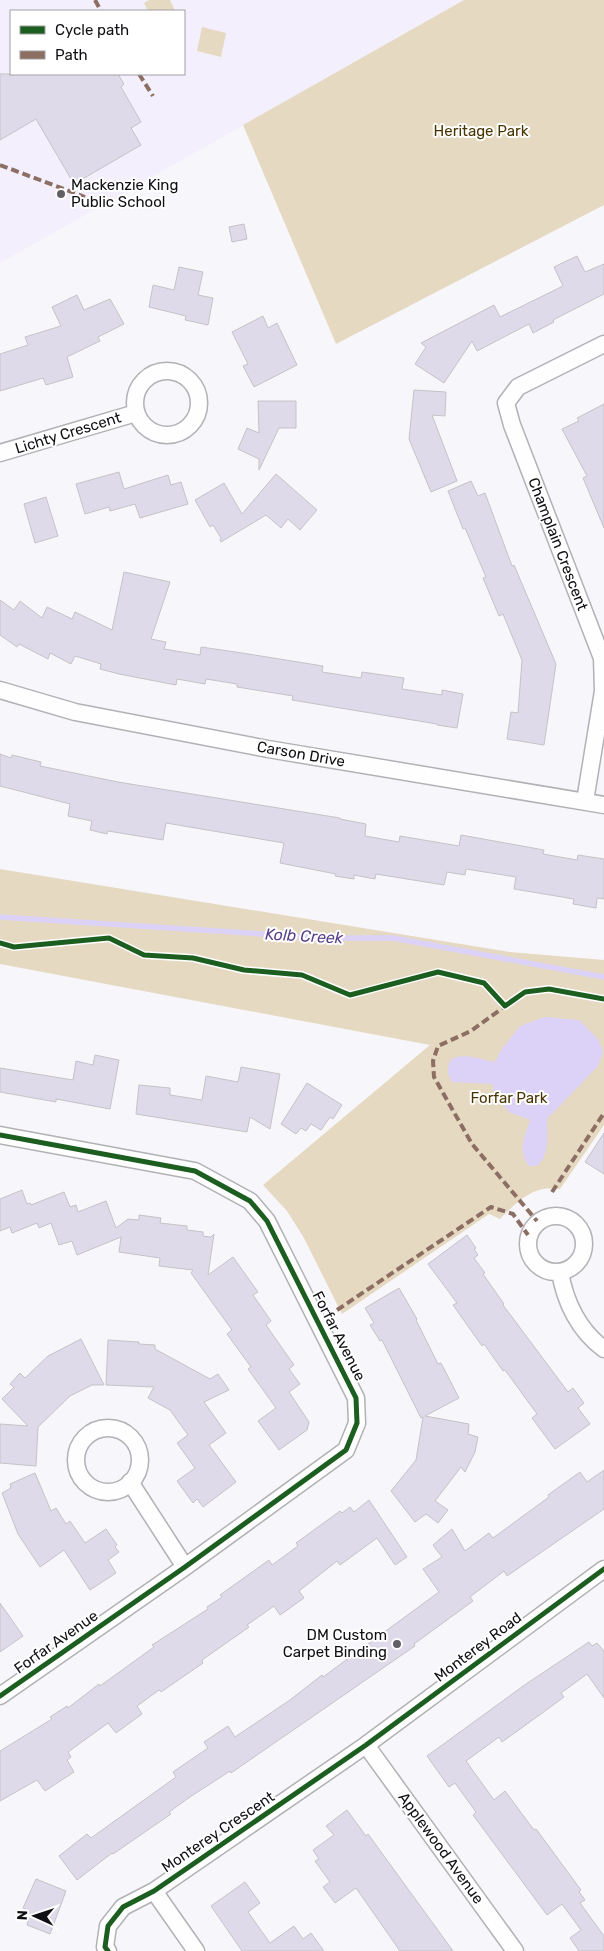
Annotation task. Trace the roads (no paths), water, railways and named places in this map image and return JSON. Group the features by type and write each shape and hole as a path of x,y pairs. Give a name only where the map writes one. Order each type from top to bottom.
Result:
{"street":[{"name":"Champlain Crescent","path":"585,801 602,692 602,658 512,426 506,403 518,388 604,344"},
{"name":"Lichty Crescent","path":"170,370 182,374 192,382 199,394 200,408 195,421 186,430 175,435 163,436 151,432 142,424 136,412 135,400 138,388 146,378 157,372 170,370"},
{"name":"Lichty Crescent","path":"0,453 136,412"},
{"name":"Carson Drive","path":"0,690 94,716 268,749 604,805"},
{"name":"Forfar Avenue","path":"0,1134 195,1171 250,1201 267,1221 356,1398 358,1423 346,1450 185,1567 0,1696"},
{"path":"560,1272 563,1292 577,1320 604,1349"},
{"path":"130,1482 185,1567"},
{"name":"Monterey Road","path":"366,1745 604,1569"},
{"name":"Monterey Crescent","path":"108,1951 105,1947 108,1926 123,1907 154,1891 366,1745"},
{"name":"Applewood Avenue","path":"366,1745 515,1951"},
{"name":"Monterey Crescent","path":"154,1891 196,1951"}],"waterway":[{"name":"Kolb Creek","path":"0,917 325,938 393,938 604,977"}],"place":[{"name":"Mackenzie King Public School","path":"61,194"},
{"name":"DM Custom Carpet Binding","path":"397,1644"}],"park label":[{"name":"Heritage Park","path":"481,131"},
{"name":"Forfar Park","path":"509,1098"}]}
